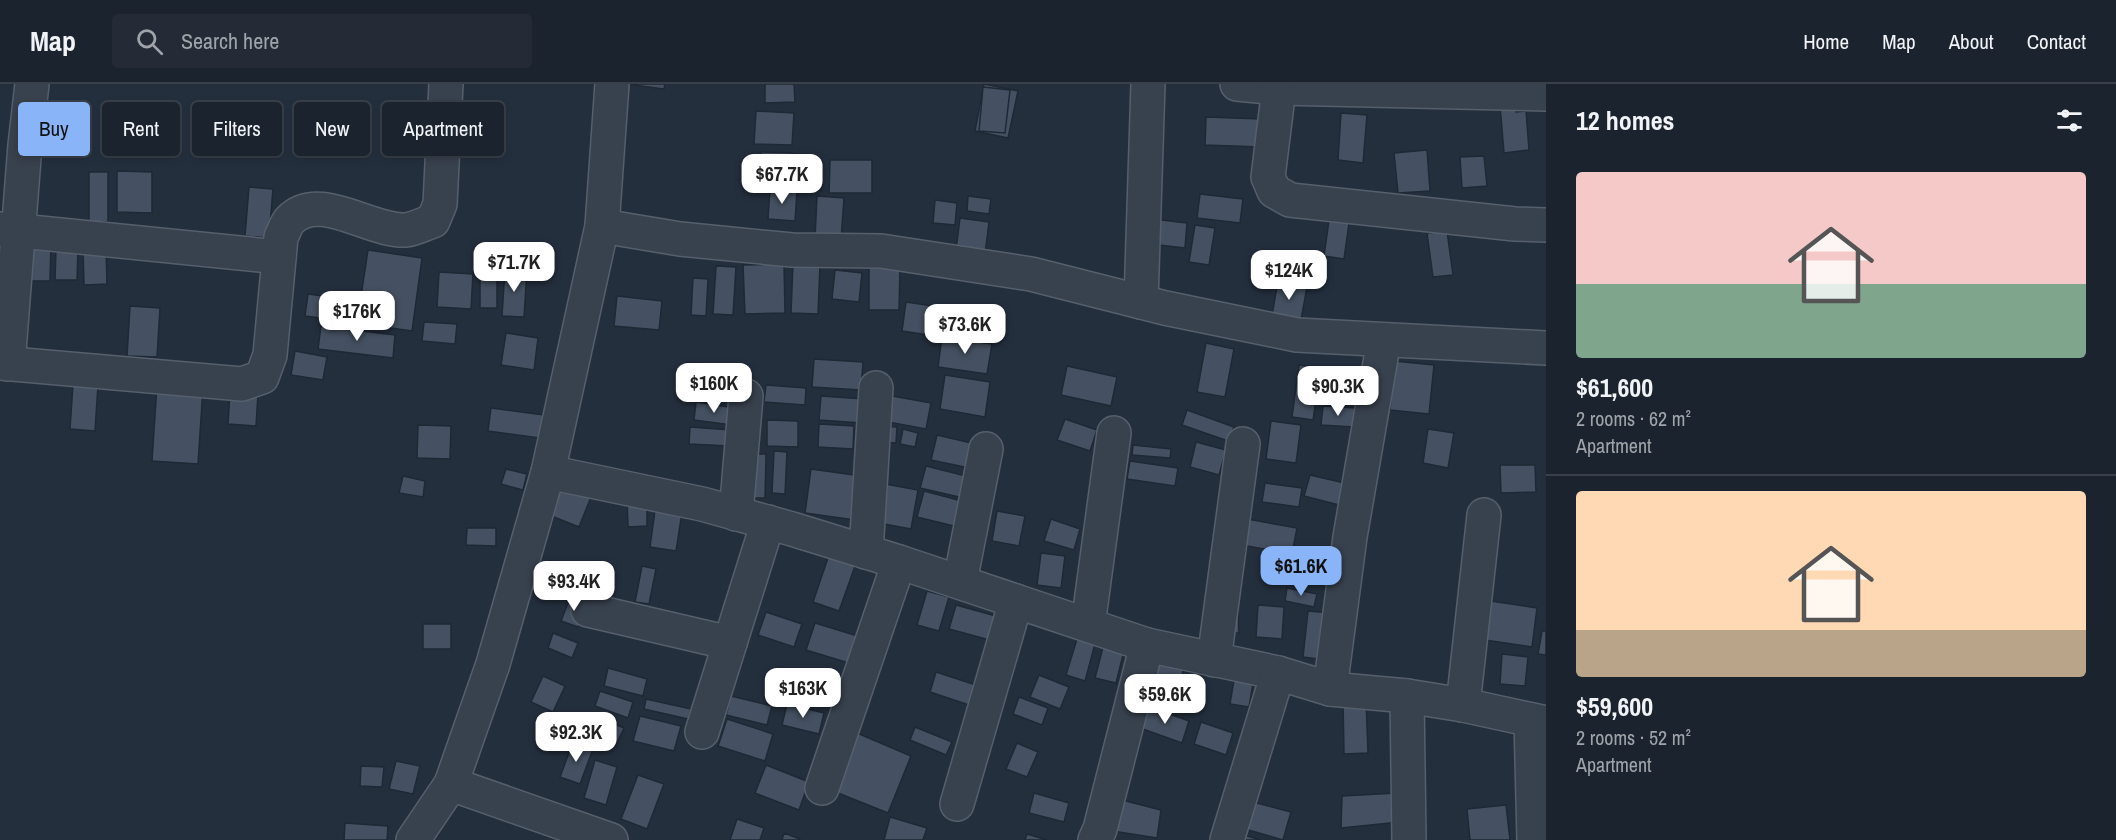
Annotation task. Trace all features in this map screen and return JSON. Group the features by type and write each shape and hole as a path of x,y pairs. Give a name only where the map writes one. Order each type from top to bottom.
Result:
{"street":[{"path":"32,84 25,145 10,230 4,364 242,384 262,377 270,355 281,237 288,221 304,210 330,210 386,228 408,230 433,221 440,204 446,84"},
{"path":"414,840 451,784 494,664 549,472 602,226 612,84"},
{"path":"1141,302 1148,84"},
{"path":"1237,84 1279,88 1546,94"},
{"path":"1279,88 1268,177 1274,191 1290,200 1515,224 1546,225"},
{"path":"602,226 680,239 792,250 881,251 1031,274 1141,302 1297,335 1546,348"},
{"path":"10,230 279,257"},
{"path":"1330,689 1350,537 1384,340"},
{"path":"866,552 876,388"},
{"path":"736,514 746,396"},
{"path":"1088,625 1114,434"},
{"path":"1214,660 1243,444"},
{"path":"960,582 986,449"},
{"path":"549,472 702,504 768,522 899,562 1147,645 1278,673 1330,689 1407,696 1463,705 1539,722 1534,840"},
{"path":"1463,705 1484,515"},
{"path":"702,732 768,522"},
{"path":"822,788 899,562"},
{"path":"957,804 1016,600"},
{"path":"588,610 730,643"},
{"path":"1095,840 1100,830 1147,645"},
{"path":"1227,840 1278,673"},
{"path":"1407,696 1409,840"},
{"path":"451,784 611,840"}],"building":[{"path":"626,84 665,84 664,89"},
{"path":"765,84 794,84 795,102 765,103"},
{"path":"984,84 1018,91 1008,138 975,131"},
{"path":"983,87 1010,90 1005,133 979,131"},
{"path":"1515,103 1516,112 1526,111 1529,150 1504,153 1500,105"},
{"path":"756,111 794,113 792,145 754,144"},
{"path":"1341,113 1367,115 1363,163 1338,160"},
{"path":"1206,117 1262,119 1261,147 1205,145"},
{"path":"1427,150 1430,191 1398,193 1394,153"},
{"path":"761,152 792,153 791,186 760,185"},
{"path":"1484,156 1487,186 1462,188 1460,157"},
{"path":"830,160 872,160 872,193 829,193"},
{"path":"117,171 152,172 152,213 117,212"},
{"path":"89,172 108,172 108,222 89,222"},
{"path":"249,187 273,189 269,238 245,236"},
{"path":"770,189 797,191 795,221 768,219"},
{"path":"1200,194 1243,199 1240,223 1197,218"},
{"path":"817,196 844,198 841,240 815,238"},
{"path":"968,196 991,199 989,214 967,211"},
{"path":"935,200 957,203 955,225 933,223"},
{"path":"1331,206 1351,209 1344,259 1324,256"},
{"path":"960,218 989,222 985,254 956,250"},
{"path":"1153,219 1187,223 1185,248 1150,244"},
{"path":"1195,225 1215,228 1209,265 1189,262"},
{"path":"1447,231 1453,275 1433,277 1427,233"},
{"path":"32,241 51,242 50,281 31,281"},
{"path":"106,248 107,284 84,285 83,249"},
{"path":"56,249 78,249 77,280 55,280"},
{"path":"368,250 422,258 412,331 357,323"},
{"path":"793,263 820,264 818,314 791,313"},
{"path":"784,264 785,313 745,314 743,265"},
{"path":"480,265 497,265 497,308 480,308"},
{"path":"716,266 736,267 733,315 713,314"},
{"path":"869,268 900,268 899,310 869,310"},
{"path":"505,269 527,270 524,317 502,316"},
{"path":"835,270 862,273 859,302 832,299"},
{"path":"439,272 473,274 471,309 437,307"},
{"path":"693,278 708,279 706,316 691,315"},
{"path":"1278,281 1307,287 1301,320 1272,315"},
{"path":"308,294 346,299 343,321 305,316"},
{"path":"617,296 662,301 659,330 614,326"},
{"path":"906,302 946,308 942,337 902,331"},
{"path":"130,306 160,308 157,357 127,356"},
{"path":"424,322 457,324 455,344 422,341"},
{"path":"321,326 395,335 393,358 318,349"},
{"path":"506,333 538,338 534,370 501,365"},
{"path":"942,337 992,344 987,374 938,367"},
{"path":"1206,343 1234,349 1225,397 1197,392"},
{"path":"295,351 327,357 323,380 291,375"},
{"path":"814,359 863,362 861,390 812,387"},
{"path":"1394,361 1434,365 1429,414 1390,410"},
{"path":"686,362 733,366 732,383 684,378"},
{"path":"1299,365 1321,368 1313,420 1292,417"},
{"path":"1067,366 1117,377 1111,406 1061,395"},
{"path":"945,375 990,382 985,417 940,409"},
{"path":"73,384 98,385 95,431 70,429"},
{"path":"157,385 203,388 198,464 152,461"},
{"path":"766,385 806,388 805,405 764,402"},
{"path":"688,386 722,390 721,401 686,398"},
{"path":"230,392 258,394 256,426 228,424"},
{"path":"887,395 931,403 926,429 883,421"},
{"path":"821,396 864,399 862,423 819,420"},
{"path":"696,402 735,408 732,425 694,420"},
{"path":"1323,406 1355,408 1354,427 1321,425"},
{"path":"491,408 544,415 540,438 488,431"},
{"path":"1187,410 1234,427 1228,441 1182,425"},
{"path":"1065,419 1097,430 1090,451 1057,440"},
{"path":"767,420 798,421 798,447 767,446"},
{"path":"1271,421 1301,425 1296,463 1266,459"},
{"path":"819,424 854,426 853,449 818,447"},
{"path":"418,425 451,426 450,459 417,458"},
{"path":"880,426 897,427 896,443 879,442"},
{"path":"690,427 731,430 730,446 689,444"},
{"path":"903,429 918,433 915,447 900,444"},
{"path":"1428,429 1454,433 1448,468 1423,463"},
{"path":"937,435 980,445 974,469 931,460"},
{"path":"1196,442 1226,450 1219,475 1190,467"},
{"path":"1133,445 1171,449 1170,458 1132,455"},
{"path":"774,451 787,452 785,494 772,493"},
{"path":"752,454 766,454 765,498 751,498"},
{"path":"1130,461 1178,468 1175,486 1127,479"},
{"path":"1500,465 1535,465 1536,492 1501,493"},
{"path":"926,466 978,479 972,500 920,488"},
{"path":"506,469 527,474 523,490 501,484"},
{"path":"811,469 861,476 855,520 805,513"},
{"path":"1310,475 1353,485 1347,507 1304,496"},
{"path":"403,476 425,481 423,497 399,493"},
{"path":"880,483 918,490 911,529 873,522"},
{"path":"1265,483 1302,488 1299,507 1262,502"},
{"path":"561,485 591,497 579,527 549,515"},
{"path":"924,491 973,504 966,529 917,517"},
{"path":"647,498 647,526 628,527 627,499"},
{"path":"656,503 683,506 676,551 650,547"},
{"path":"997,511 1025,516 1019,546 992,541"},
{"path":"1051,519 1080,529 1074,550 1044,541"},
{"path":"1247,519 1297,528 1292,554 1242,545"},
{"path":"467,528 496,528 496,546 466,545"},
{"path":"831,549 858,558 839,611 813,602"},
{"path":"1041,553 1065,556 1061,588 1037,585"},
{"path":"642,566 656,569 649,604 635,602"},
{"path":"1287,588 1317,594 1314,607 1285,601"},
{"path":"927,591 949,597 939,631 917,625"},
{"path":"570,598 587,604 578,627 561,621"},
{"path":"1484,600 1537,608 1532,647 1478,639"},
{"path":"956,605 1003,618 997,642 949,629"},
{"path":"1226,605 1238,605 1239,633 1227,633"},
{"path":"1258,605 1284,607 1282,639 1256,637"},
{"path":"1308,611 1331,613 1326,660 1303,657"},
{"path":"766,612 802,624 794,647 758,635"},
{"path":"815,623 861,637 852,664 806,650"},
{"path":"423,624 451,624 451,649 423,649"},
{"path":"1542,631 1546,631 1546,655 1538,654"},
{"path":"553,633 578,643 572,658 548,648"},
{"path":"1077,639 1095,644 1085,681 1066,675"},
{"path":"1103,647 1124,651 1116,683 1095,678"},
{"path":"1502,654 1528,657 1525,686 1500,684"},
{"path":"1155,660 1184,668 1174,701 1145,693"},
{"path":"608,668 647,679 643,696 604,686"},
{"path":"936,672 979,686 972,706 930,692"},
{"path":"1039,675 1069,687 1060,709 1030,697"},
{"path":"543,676 565,686 553,712 531,702"},
{"path":"1234,680 1253,683 1249,707 1230,704"},
{"path":"600,691 633,702 628,718 595,706"},
{"path":"731,696 772,706 767,725 726,715"},
{"path":"1019,697 1048,708 1042,725 1013,714"},
{"path":"646,699 691,709 688,719 644,709"},
{"path":"1366,700 1368,753 1344,754 1343,701"},
{"path":"787,704 824,713 819,734 782,725"},
{"path":"1148,706 1189,721 1182,743 1140,728"},
{"path":"592,714 624,728 616,745 585,731"},
{"path":"640,716 681,726 674,751 633,741"},
{"path":"727,719 773,734 765,761 718,746"},
{"path":"1201,722 1233,733 1226,755 1194,744"},
{"path":"915,727 952,742 946,755 910,740"},
{"path":"857,733 911,756 888,813 833,791"},
{"path":"573,742 593,749 580,784 560,777"},
{"path":"1017,743 1038,752 1027,777 1006,769"},
{"path":"595,760 617,767 606,805 584,798"},
{"path":"396,761 420,766 413,794 389,789"},
{"path":"766,765 809,782 799,810 755,793"},
{"path":"361,766 384,767 382,787 360,786"},
{"path":"638,775 664,784 647,829 621,819"},
{"path":"1034,793 1069,803 1064,822 1029,813"},
{"path":"1398,793 1400,822 1341,828 1342,796"},
{"path":"1114,798 1161,810 1157,838 1100,829"},
{"path":"1253,802 1291,812 1283,840 1245,829"},
{"path":"1506,805 1510,840 1470,840 1467,809"},
{"path":"890,817 927,828 923,840 884,840"},
{"path":"737,819 764,828 760,840 730,840"},
{"path":"345,823 388,826 387,840 344,840"},
{"path":"784,833 800,839 782,840"},
{"path":"1027,834 1047,840 1025,840"},
{"path":"1240,834 1261,840 1238,840"}]}
